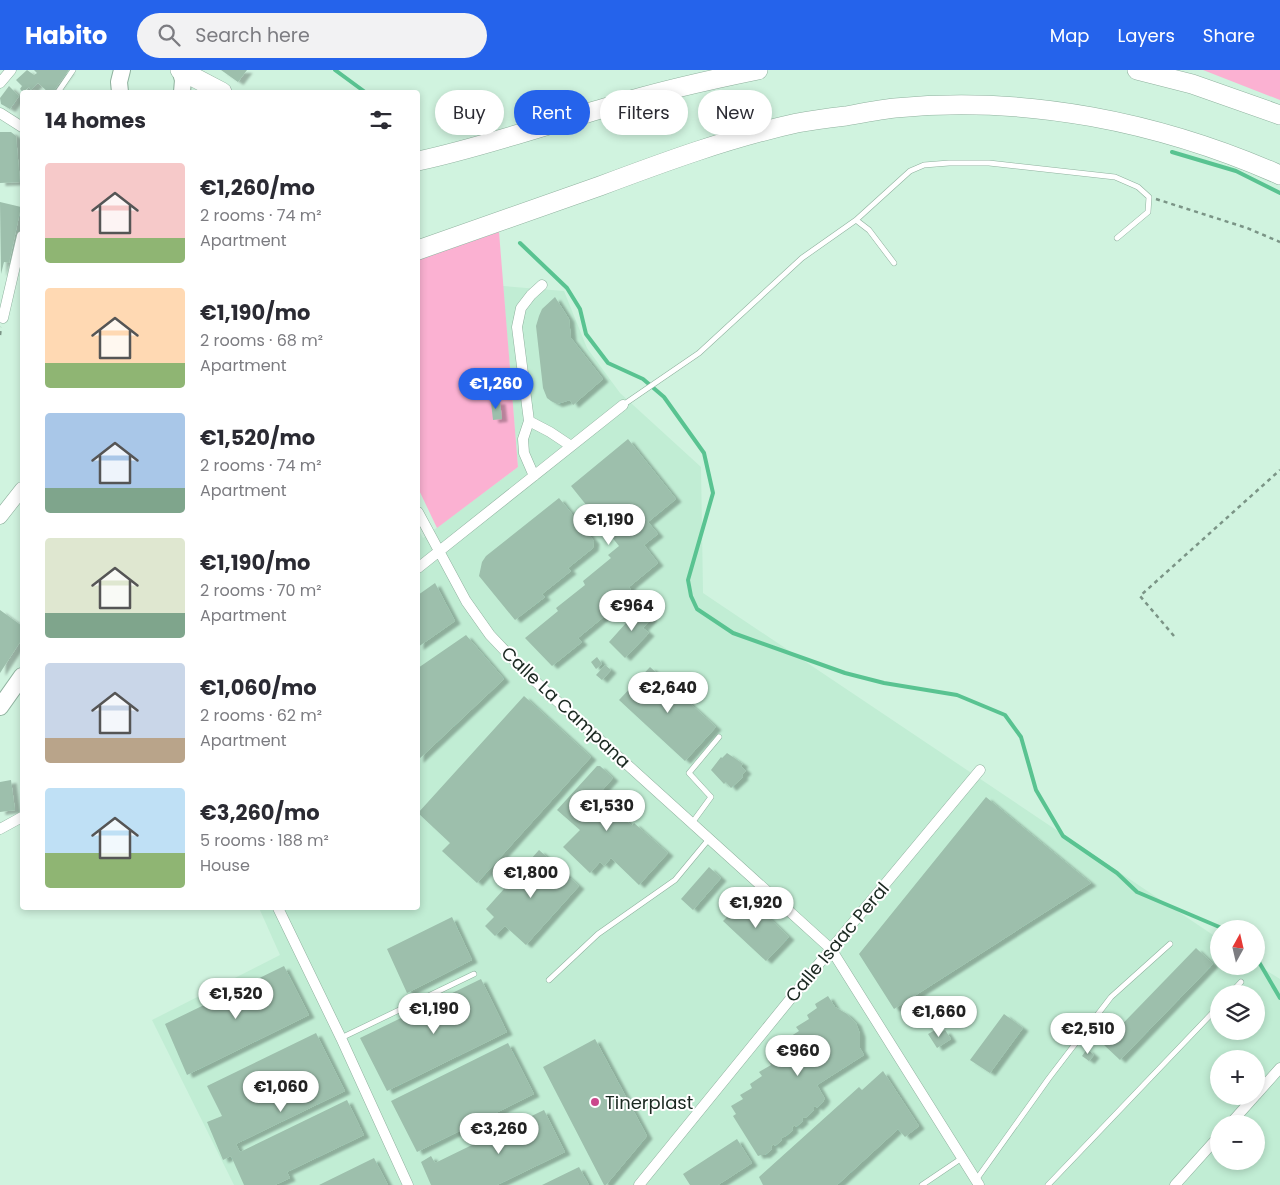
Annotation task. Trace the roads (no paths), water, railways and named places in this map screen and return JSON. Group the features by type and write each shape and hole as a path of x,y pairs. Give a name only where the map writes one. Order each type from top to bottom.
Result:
{"highway":[{"path":"180,70 218,90"},
{"path":"420,161 466,150 681,86 758,70"},
{"path":"1137,70 1192,84 1280,115"},
{"path":"420,249 693,152 797,123 895,108 1000,106 1066,112 1163,132 1214,148 1280,175"}],"main road":[{"path":"120,90 119,82 122,70"},
{"path":"180,70 183,80 182,90"},
{"path":"0,517 20,492"},
{"path":"0,707 20,679"}],"street":[{"path":"0,83 11,70"},
{"path":"0,113 20,126"},
{"path":"2,318 20,244"},
{"path":"534,476 524,453 523,439 529,421 516,326 521,308 542,285"},
{"path":"420,566 623,405"},
{"path":"529,421 571,446"},
{"name":"Calle La Campana","path":"420,516 466,601 490,635 526,673 831,949 977,1183"},
{"name":"Calle Isaac Peral","path":"639,1185 980,770"},
{"path":"0,828 20,818"},
{"path":"279,910 341,1038 408,1185"},
{"path":"1265,1085 1280,1068"},
{"path":"1238,1115 1247,1105"},
{"path":"1175,1185 1210,1146"}],"lane":[{"path":"59,90 73,70"},
{"path":"623,405 699,352 802,258 856,220 910,170 924,164 989,163 1115,177 1138,187 1148,196 1148,212 1117,238"},
{"path":"856,220 869,230 894,263"},
{"path":"692,822 711,797 689,773 719,737"},
{"path":"549,980 598,934 675,880 710,839"},
{"path":"977,1183 1049,1078 1111,997 1170,944"},
{"path":"341,1038 474,974"},
{"path":"1238,985 1241,982"},
{"path":"1048,1185 1210,1015"},
{"path":"922,1185 962,1158"}],"waterway":[{"path":"335,70 362,90"},
{"path":"1172,152 1236,171 1280,193"},
{"path":"520,243 567,288 580,309 586,334 608,363 643,379 664,397 704,453 713,493 688,580 691,596 697,609 733,633 845,673 884,683 957,695 1005,715 1021,737 1036,790 1063,836 1117,873 1137,892 1210,923"},
{"path":"1265,972 1280,998"}],"place":[{"name":"Tinerplast","path":"595,1102"}]}
